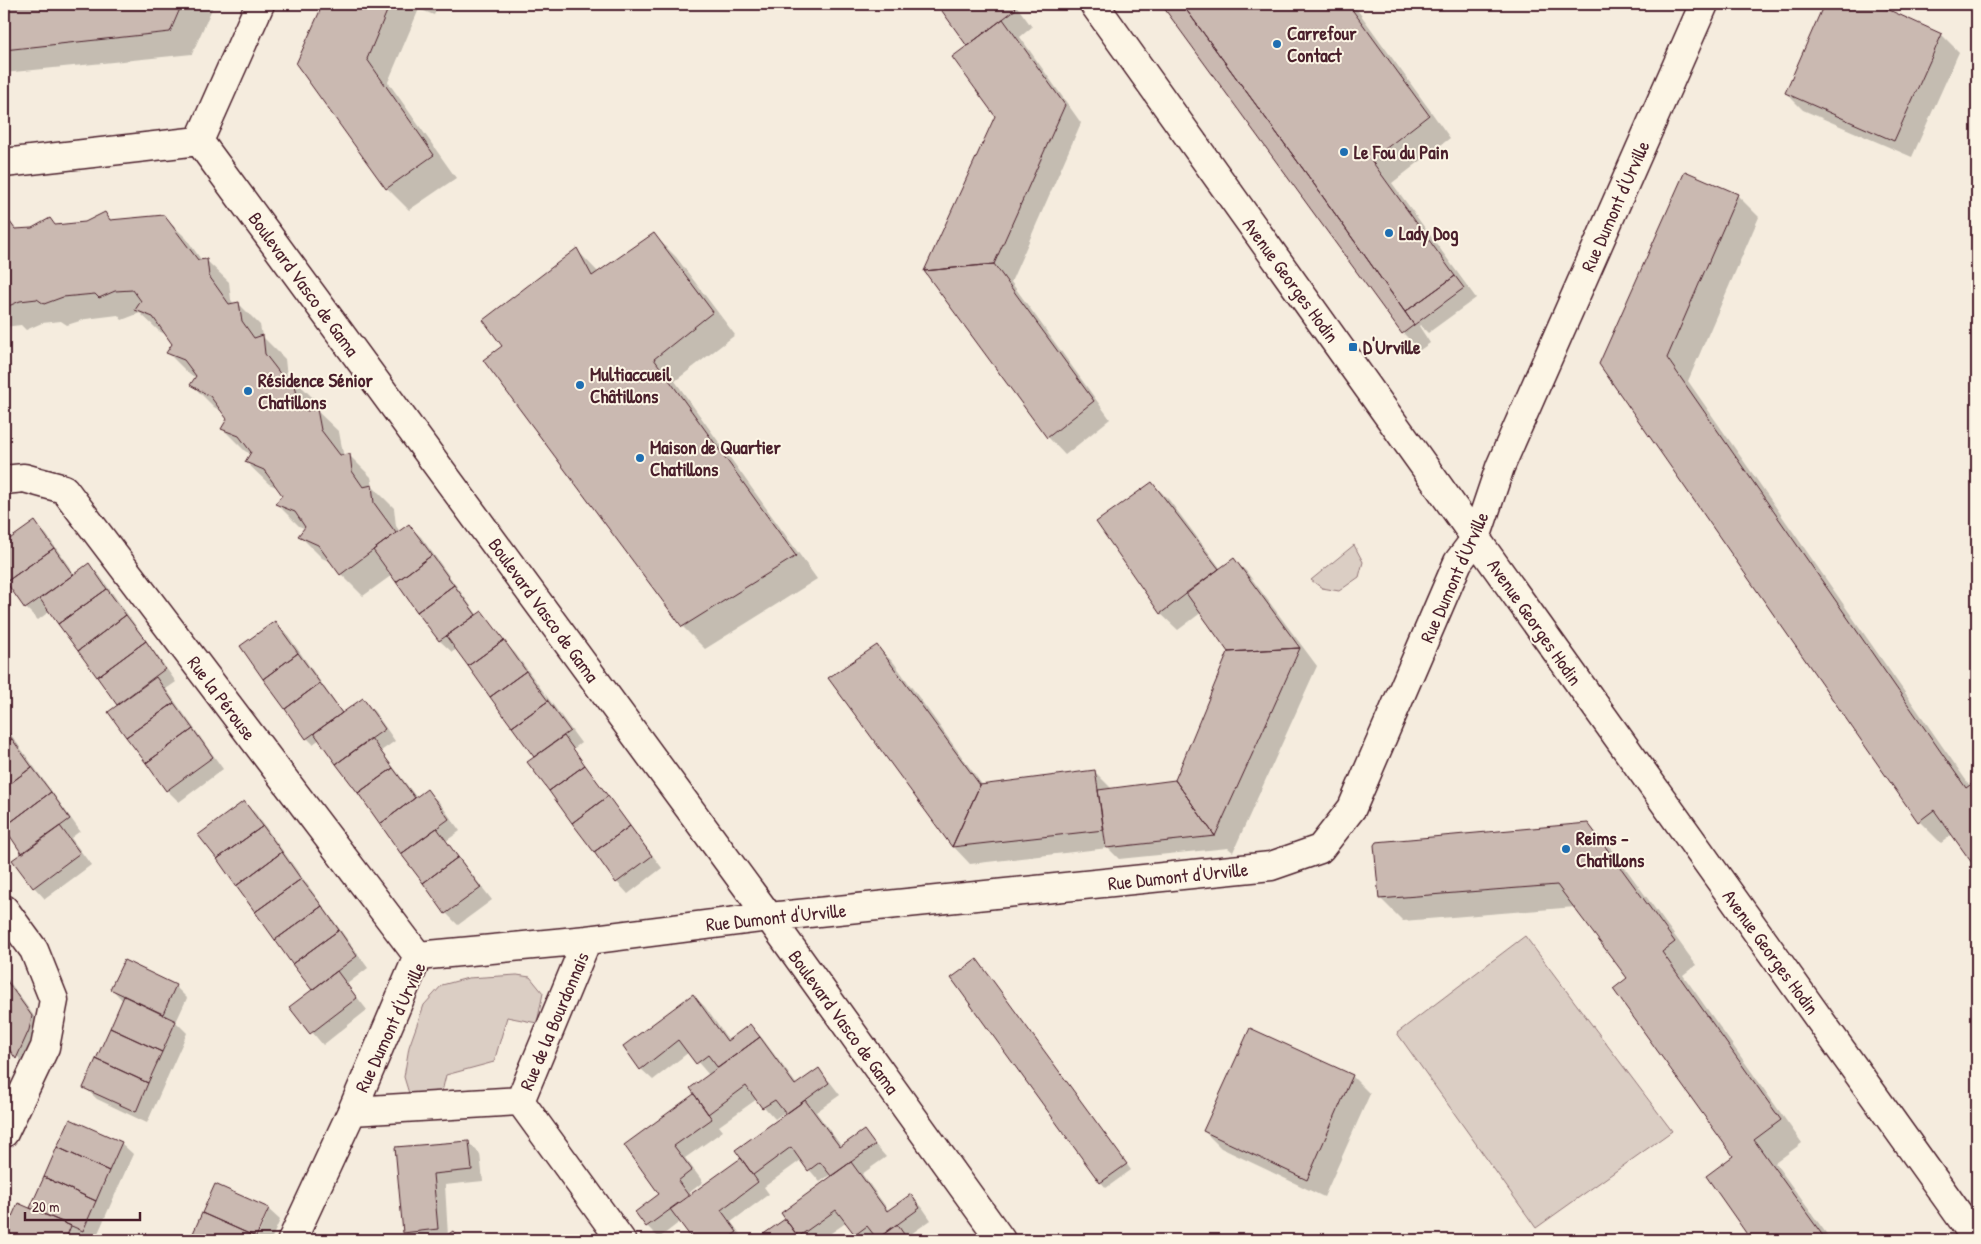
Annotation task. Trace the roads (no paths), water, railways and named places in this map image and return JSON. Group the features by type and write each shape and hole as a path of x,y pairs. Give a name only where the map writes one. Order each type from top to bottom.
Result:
{"street":[{"path":"4,163 199,141 260,4"},
{"name":"Avenue Georges Hodin","path":"1094,4 1109,16 1476,538 1977,1240"},
{"name":"Rue Dumont d'Urville","path":"292,1240 352,1111 418,956 588,940 769,917 1270,866 1320,848 1352,808 1458,562 1476,538 1500,467 1704,4"},
{"name":"Boulevard Vasco de Gama","path":"199,141 769,917 1001,1240"},
{"name":"Rue la Pérouse","path":"4,480 24,478 64,489 418,956"},
{"path":"4,909 34,950 54,1000 45,1047 4,1133"},
{"name":"Rue de la Bourdonnais","path":"520,1102 588,940"},
{"name":"Rue de la Bourdonnais","path":"352,1111 520,1102"},
{"name":"Rue de la Bourdonnais","path":"520,1102 621,1240"}],"place":[{"name":"Carrefour Contact","path":"1277,44"},
{"name":"Le Fou du Pain","path":"1344,152"},
{"name":"Lady Dog","path":"1389,233"},
{"name":"D'Urville","path":"1353,347"},
{"name":"Multiaccueil Châtillons","path":"580,385"},
{"name":"Résidence Sénior Chatillons","path":"248,391"},
{"name":"Maison de Quartier Chatillons","path":"640,458"},
{"name":"Reims - Chatillons","path":"1566,849"}]}
